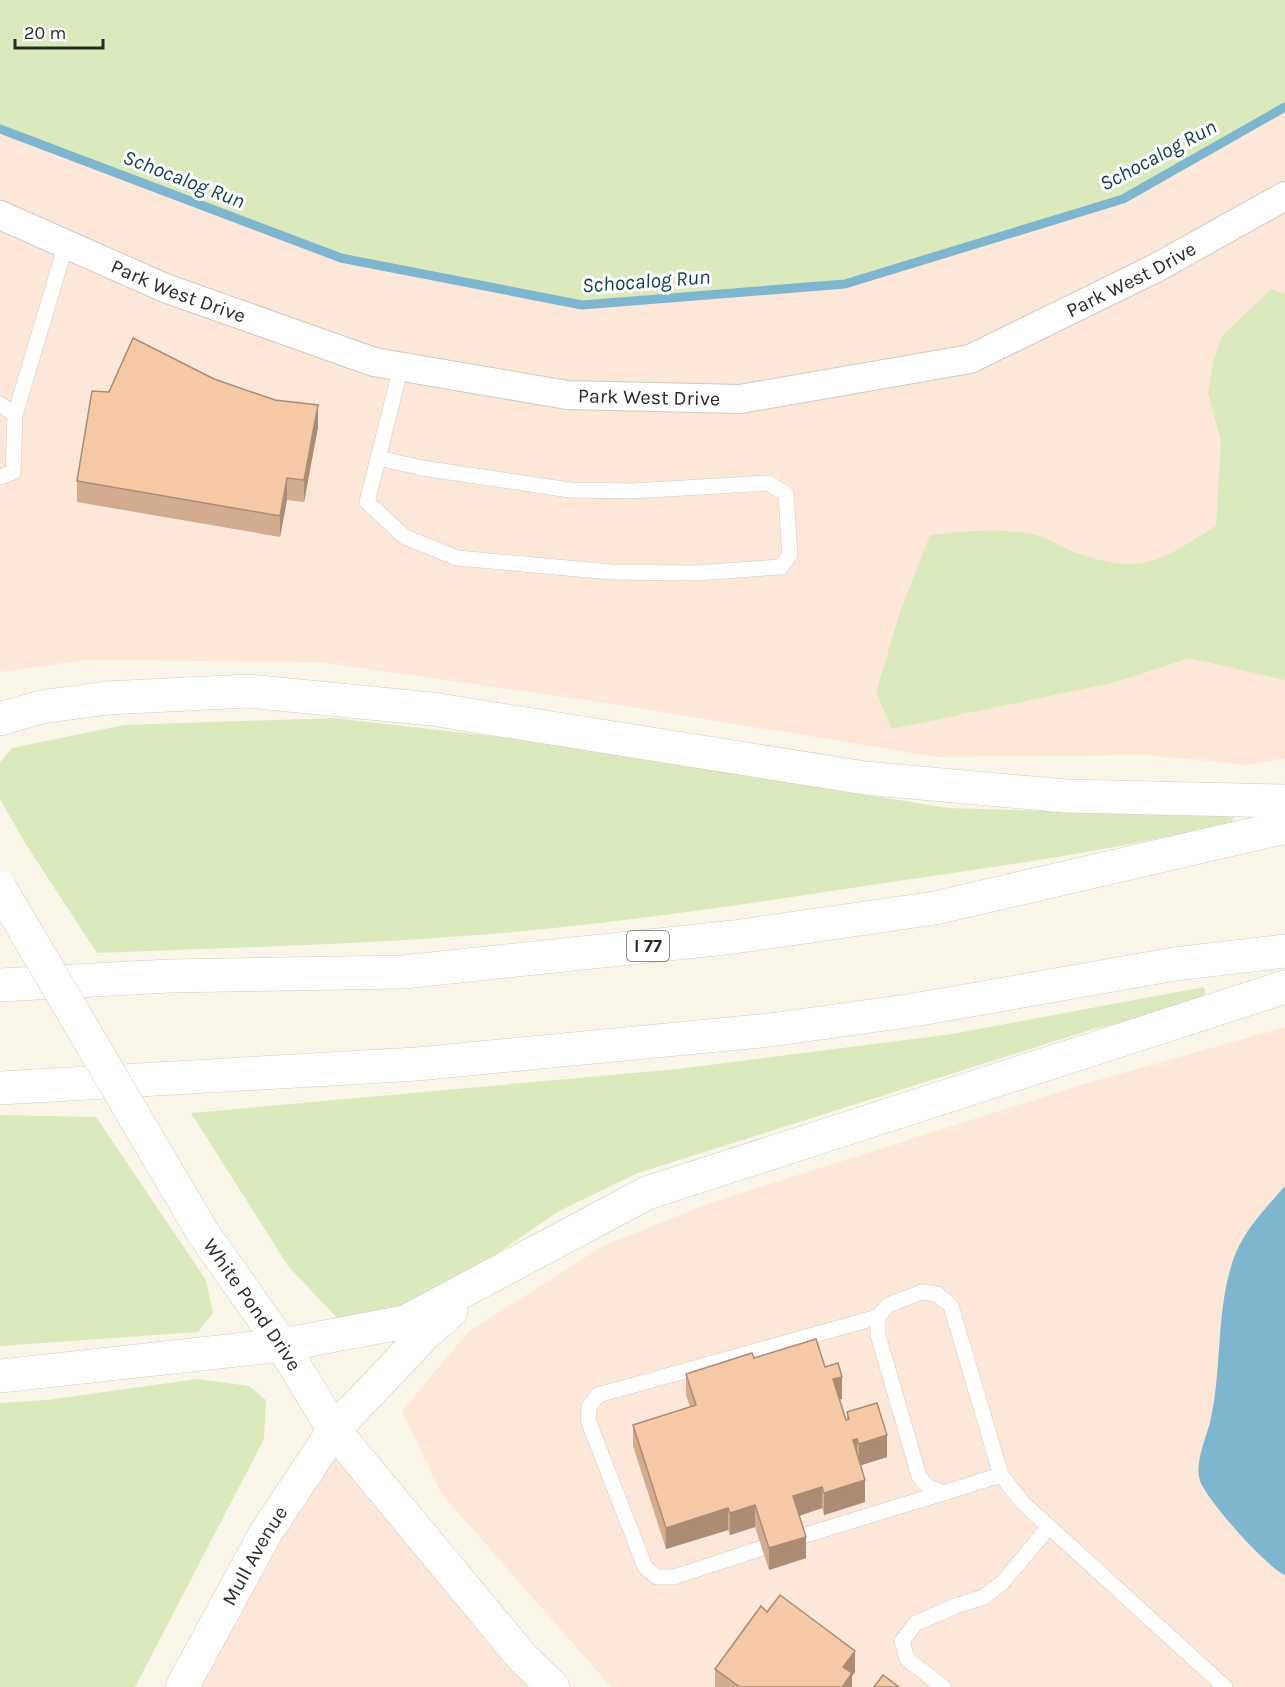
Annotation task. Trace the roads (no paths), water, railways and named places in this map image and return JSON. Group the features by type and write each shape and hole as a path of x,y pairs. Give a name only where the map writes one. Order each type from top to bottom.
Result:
{"main road":[{"path":"0,719 41,707 107,698 248,691 432,709 865,778 1066,796 1285,801"},
{"name":"I 77","path":"0,985 169,976 403,972 734,937 935,908 1285,827"},
{"name":"White Pond Drive","path":"0,888 203,1233 282,1345 334,1430 522,1657 553,1687"},
{"path":"0,1088 417,1064 746,1032 914,1010 1175,964 1285,951"},
{"path":"0,1376 282,1345 405,1322 647,1193 1285,987"},
{"name":"Mull Avenue","path":"182,1687 265,1534 334,1430 426,1333 492,1276"}],"street":[{"name":"Park West Drive","path":"0,215 165,288 374,362 567,395 740,399 970,359 1156,268 1285,196"}],"lane":[{"path":"0,477 14,472 15,415 66,244"},
{"path":"378,458 422,468 570,490 632,491 768,483 786,494 790,555 781,567 694,573 611,573 457,558 405,537 367,502 378,458 401,367"},
{"path":"0,404 15,415"},
{"path":"762,1548 674,1577 657,1577 645,1568 588,1420 589,1407 598,1395 878,1317 888,1305 922,1292 937,1294 951,1306 1001,1475 1023,1503 1225,1687"},
{"path":"878,1317 878,1335 919,1476 928,1487 943,1493"},
{"path":"799,1537 1001,1475"},
{"path":"943,1687 907,1659 902,1641 916,1623 958,1605 984,1597 1003,1582 1049,1527"}],"water":[{"path":"1285,1186 1285,1575 1265,1560 1225,1517 1200,1481 1199,1466 1211,1418 1217,1379 1221,1319 1233,1260 1249,1230"}],"waterway":[{"name":"Schocalog Run","path":"0,129 341,258 582,305 845,284 1123,199 1285,107"}]}
